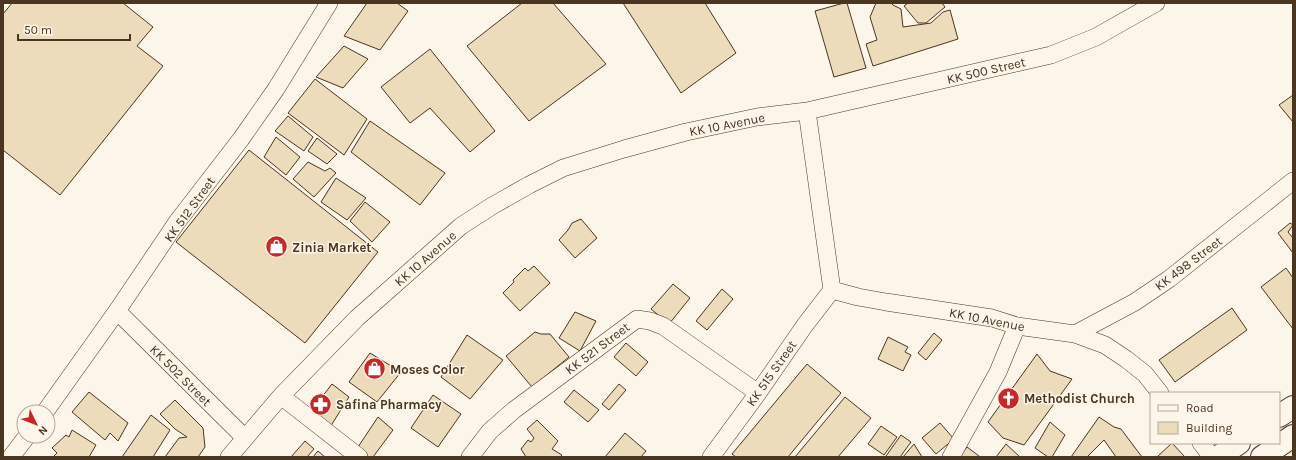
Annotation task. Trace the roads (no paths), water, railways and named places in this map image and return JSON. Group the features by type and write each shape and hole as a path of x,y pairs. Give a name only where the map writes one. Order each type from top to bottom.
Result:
{"highway":[{"path":"1280,415 1293,407"},
{"path":"1262,457 1293,436"},
{"path":"1218,457 1238,444"}],"street":[{"name":"KK 512 Street","path":"51,404 117,311 177,222 241,139 276,89 329,3"},
{"name":"KK 500 Street","path":"807,111 1051,55 1096,37 1156,3"},
{"path":"807,111 832,290"},
{"name":"KK 10 Avenue","path":"229,457 281,396 357,318 461,226 529,185 562,168 624,148 686,132 757,117 807,111"},
{"name":"KK 498 Street","path":"1075,334 1135,302 1169,279 1293,181"},
{"name":"KK 10 Avenue","path":"832,290 886,302 992,318 1017,326 1075,334 1105,345 1126,359 1145,374 1159,392"},
{"name":"KK 515 Street","path":"711,457 805,325 832,290"},
{"name":"KK 502 Street","path":"117,311 245,438"},
{"name":"KK 521 Street","path":"470,457 490,431 514,410 637,320 650,321 663,326 758,393"},
{"path":"951,457 998,372 1017,326"},
{"path":"281,396 359,457"},
{"path":"11,457 21,444"},
{"path":"1202,444 1212,457"}],"place":[{"name":"Zinia Market","path":"277,247"},
{"name":"Moses Color","path":"374,369"},
{"name":"Methodist Church","path":"1008,398"},
{"name":"Safina Pharmacy","path":"320,404"}]}
